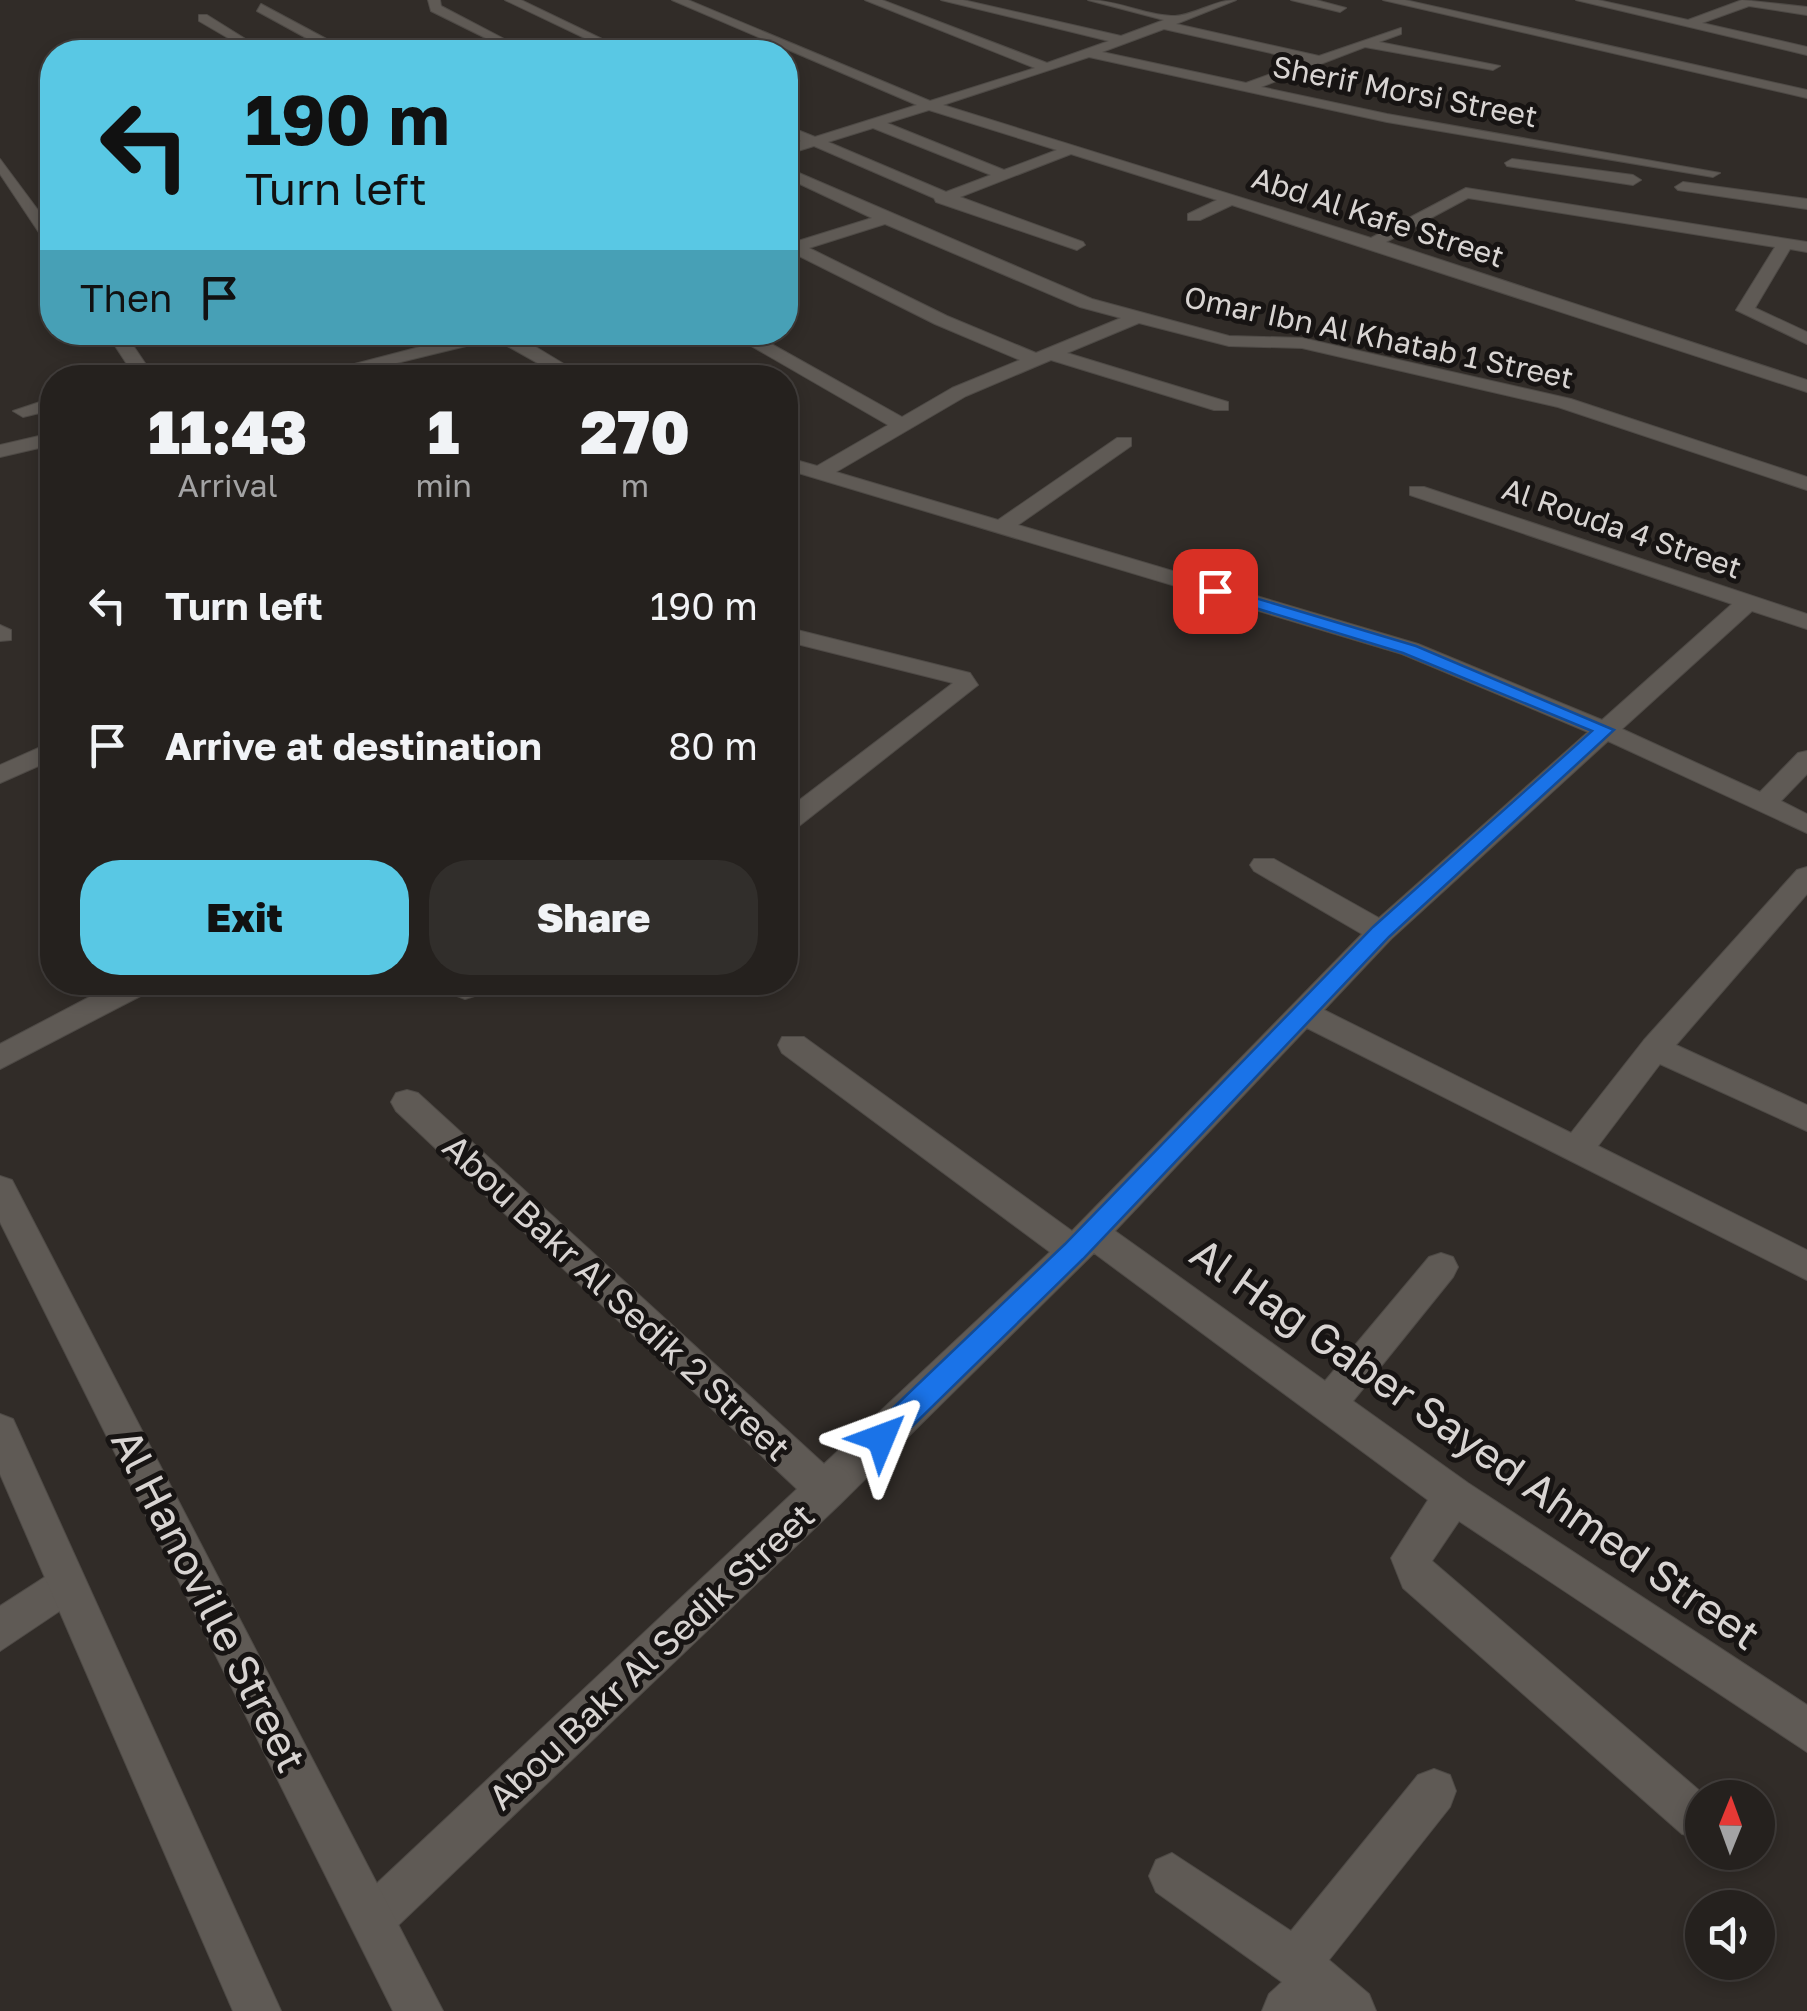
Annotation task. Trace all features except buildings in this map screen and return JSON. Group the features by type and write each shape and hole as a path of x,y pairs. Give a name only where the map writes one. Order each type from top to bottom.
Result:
{"street":[{"path":"434,0 435,8 499,40"},
{"path":"511,0 596,40"},
{"name":"Abd Al Kafe Street","path":"678,0 773,40"},
{"path":"873,0 1047,68"},
{"path":"947,0 1122,40"},
{"path":"1094,0 1321,60"},
{"path":"798,147 1047,68 1230,0"},
{"path":"1298,0 1340,8"},
{"path":"1389,0 1807,94"},
{"path":"1582,0 1807,51"},
{"path":"1689,24 1748,2 1807,11"},
{"path":"261,8 318,40"},
{"path":"203,18 240,40"},
{"path":"1244,88 1397,31"},
{"path":"1364,44 1493,66"},
{"name":"Abd Al Kafe Street","path":"798,50 931,106 1067,151 1373,242 1807,386"},
{"name":"Sherif Morsi Street","path":"1089,52 1458,131 1713,174"},
{"path":"874,123 1004,176"},
{"path":"798,135 946,198 1077,245"},
{"path":"798,246 946,198 1067,151"},
{"path":"0,163 40,222"},
{"path":"1512,163 1646,182"},
{"name":"Omar Ibn Al Khatab 1 Street","path":"798,177 1024,280 1086,303 1229,341 1302,343 1564,403 1807,484"},
{"path":"1665,184 1714,212 1785,244 1807,247"},
{"path":"1373,242 1462,193 1714,212 1807,204"},
{"path":"1194,217 1231,200"},
{"path":"1785,244 1745,310 1807,338"},
{"path":"798,252 950,324 1041,356 1222,406"},
{"path":"803,470 902,425 958,392 1142,316"},
{"path":"365,365 449,345"},
{"path":"520,345 555,365"},
{"path":"759,345 795,365"},
{"path":"798,367 902,425"},
{"path":"22,411 40,407"},
{"path":"0,451 40,441"},
{"path":"1000,528 1124,442"},
{"path":"803,470 1396,645 1605,730 1807,824"},
{"name":"Al Rouda 4 Street","path":"1417,491 1807,622"},
{"name":"Abou Bakr Al Sedik Street","path":"373,1918 826,1491 1083,1242 1381,932 1748,602"},
{"path":"798,637 965,681 965,688 798,814"},
{"path":"0,774 40,756"},
{"path":"1763,804 1807,758"},
{"path":"1264,865 1381,932"},
{"path":"1574,1152 1655,1048 1807,876"},
{"path":"0,1058 119,995"},
{"path":"1302,1013 1807,1266"},
{"name":"Al Hag Gaber Sayed Ahmed Street","path":"793,1045 1328,1405 1454,1496 1807,1730"},
{"path":"1655,1048 1807,1118"},
{"name":"Abou Bakr Al Sedik 2 Street","path":"407,1102 826,1491"},
{"name":"Al Hanoville Street","path":"0,1189 419,2011"},
{"path":"1328,1405 1441,1266"},
{"path":"0,1431 257,2011"},
{"path":"1454,1496 1411,1558 1417,1574 1685,1807"},
{"path":"0,1631 65,1584"},
{"path":"1172,1876 1313,1991 1434,1791"}],"route":[{"path":"881,1438 1074,1251 1381,932 1605,730 1410,650 1215,591"}]}
